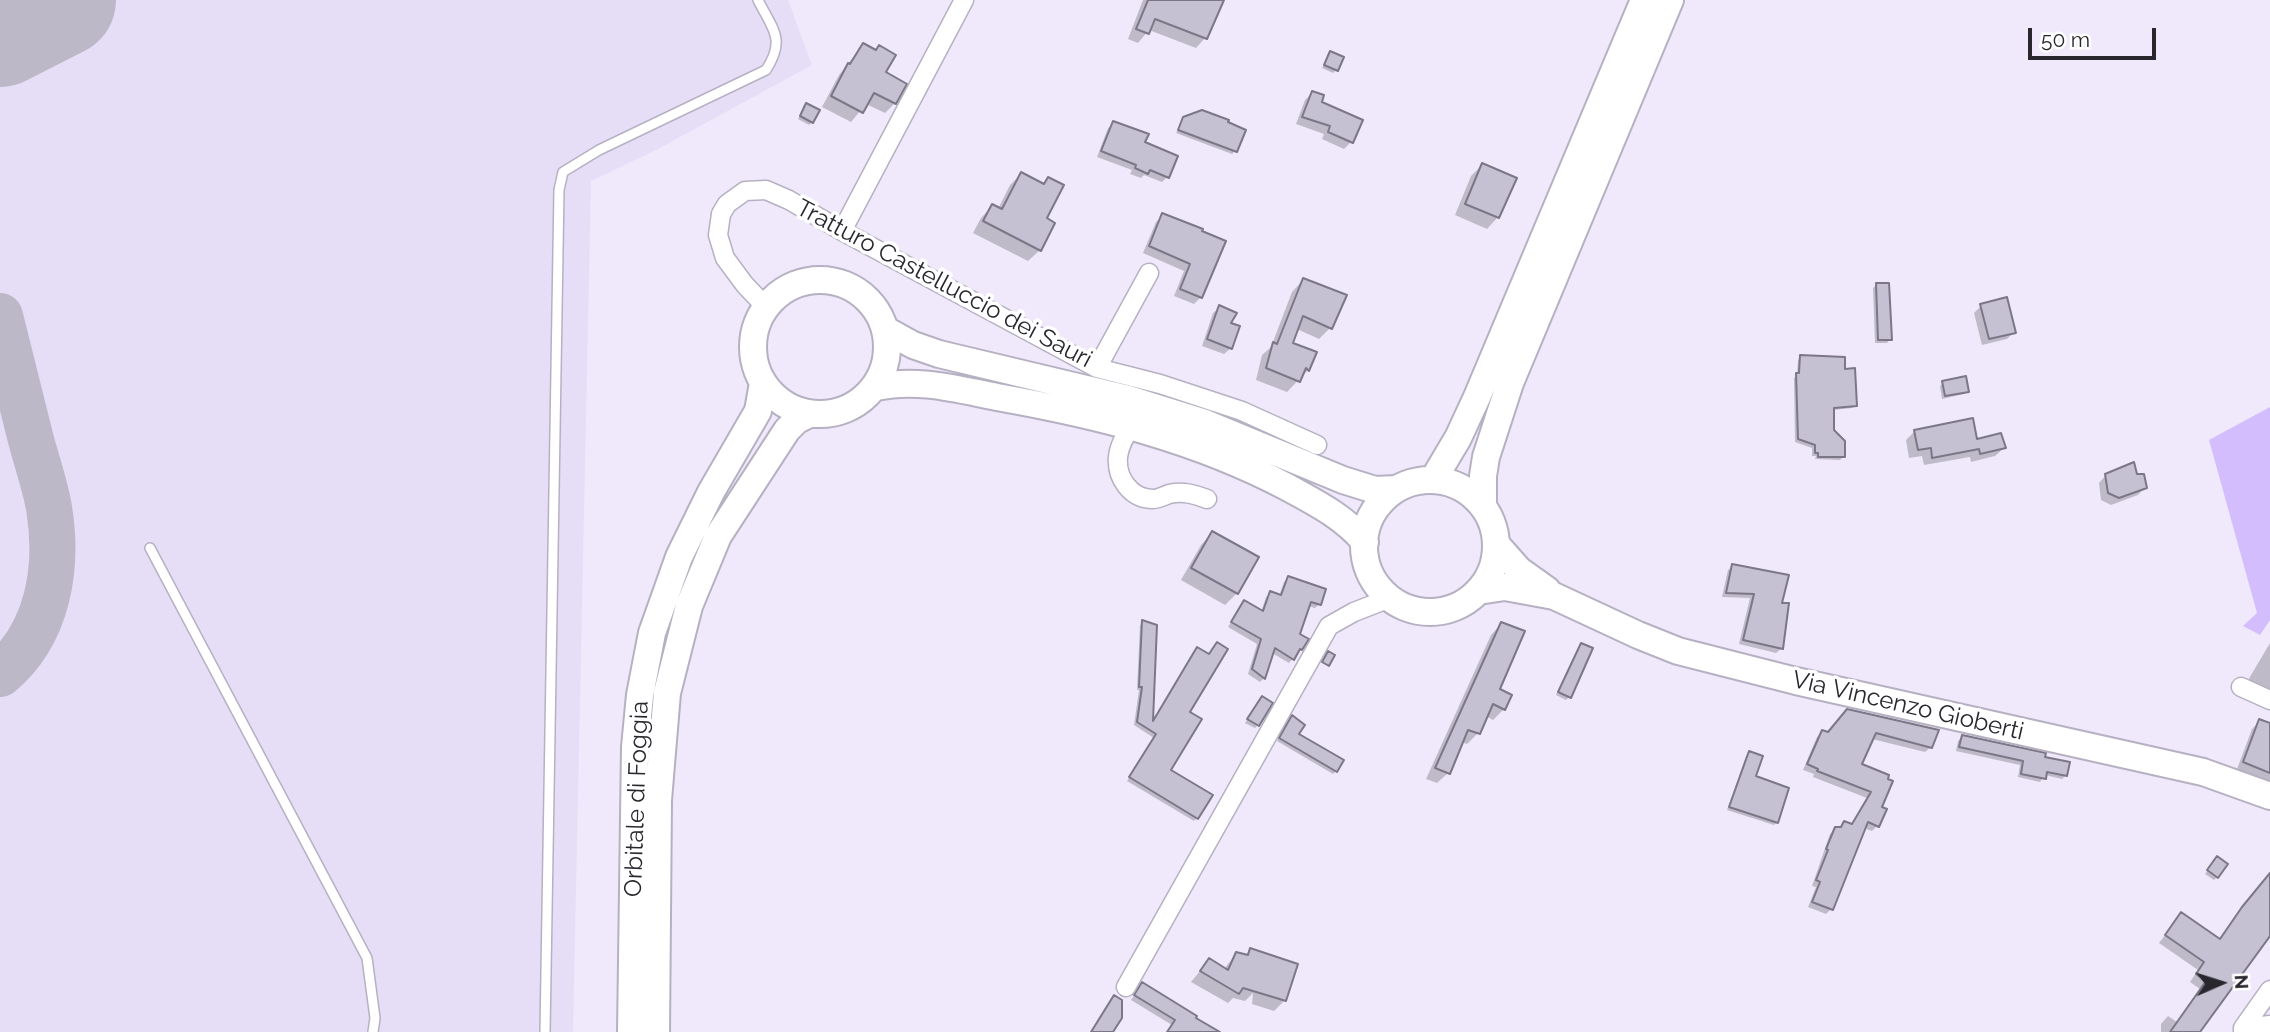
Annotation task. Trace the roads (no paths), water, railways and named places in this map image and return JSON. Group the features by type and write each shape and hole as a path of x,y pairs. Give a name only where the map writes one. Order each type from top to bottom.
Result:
{"main road":[{"path":"1433,480 1458,438 1477,397 1644,0"},
{"path":"1483,506 1486,457 1510,383 1670,0"},
{"path":"822,279 844,284 862,294 877,310 886,330 888,348 885,366 876,387 848,409 829,415 809,414 791,408 775,398 763,383 755,365 753,345 757,325 766,307 781,292 801,282 822,279"},
{"path":"886,330 913,345 939,354 1128,399 1205,422 1343,480 1375,490 1396,489 1414,482 1433,480 1452,483 1469,492 1483,506 1493,524 1496,544 1489,577 1478,591 1454,607 1433,612 1405,606 1390,598 1371,573 1366,558 1368,526 1374,512 1396,489"},
{"path":"876,387 909,382 935,384 1056,407 1172,437 1261,473 1329,509 1352,527 1365,542"},
{"name":"Orbitale di Foggia","path":"631,1032 635,747 640,695 652,633 679,557 711,492 758,411 763,383"},
{"name":"Orbitale di Foggia","path":"656,1032 658,800 667,693 689,606 718,536 787,430 797,420 809,414"},
{"name":"Via Vincenzo Gioberti","path":"1496,544 1519,570 1536,580 1554,596"},
{"name":"Via Vincenzo Gioberti","path":"1478,591 1505,587 1554,596 1678,651 1796,681 2203,772 2270,796"}],"street":[{"path":"842,231 964,0"},
{"name":"Tratturo Castelluccio dei Sauri","path":"766,307 744,285 725,258 718,235 721,214 727,204 745,191 766,190 789,200 1097,368 1160,384 1242,411 1317,445"},
{"path":"1097,368 1149,273"},
{"path":"1130,426 1118,457 1120,475 1129,489 1154,499 1181,491 1207,499"},
{"path":"1126,987 1329,625 1390,598"},
{"path":"2241,687 2270,700"},
{"path":"2243,1030 2270,990"},
{"path":"2243,1030 2270,1025"}],"lane":[{"path":"545,1032 559,190 564,172 598,150 766,70 776,54 777,38 758,0"},
{"path":"150,548 367,958 375,1018 373,1032"}]}
